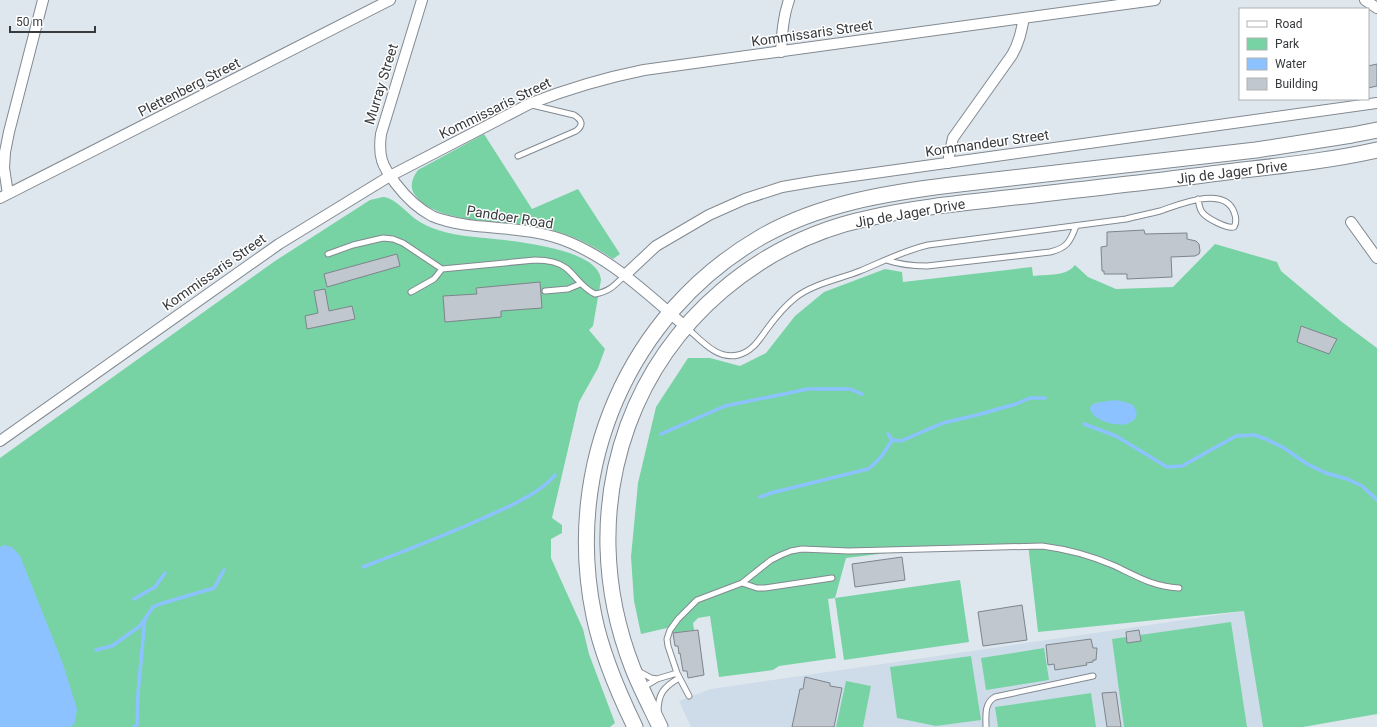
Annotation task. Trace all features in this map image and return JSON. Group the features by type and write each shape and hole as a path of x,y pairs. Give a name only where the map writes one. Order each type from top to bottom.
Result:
{"main road":[{"name":"Jip de Jager Drive","path":"635,727 611,672 600,641 594,617 587,566 586,538 589,492 599,445 611,410 618,393 641,352 669,313 694,287 726,260 762,236 822,210 912,190 1256,150 1337,138 1377,130"},
{"name":"Jip de Jager Drive","path":"660,727 632,667 622,636 612,595 607,546 610,494 622,443 639,400 658,365 686,327 724,288 752,267 804,239 863,219 955,205 1309,162 1377,150"},
{"path":"641,689 636,697 635,705 644,727"}],"street":[{"path":"4,196 5,152 43,0"},
{"name":"Plettenberg Street","path":"4,196 390,0"},
{"name":"Murray Street","path":"390,176 385,170 381,157 380,134 422,0"},
{"path":"781,52 782,26 785,10 789,0"},
{"name":"Kommissaris Street","path":"0,441 279,244 390,176 529,104 572,88 619,75 1155,0"},
{"path":"1365,0 1377,8"},
{"path":"949,163 953,138 1018,45 1024,18"},
{"name":"Kommandeur Street","path":"625,275 656,246 709,215 745,199 782,188 817,181 1377,103"},
{"name":"Pandoer Road","path":"390,176 404,195 432,216 459,224 546,234 570,242 595,254 625,275 686,327"},
{"path":"1351,222 1377,258"}],"lane":[{"path":"518,156 580,128 580,118 574,115 529,104"},
{"path":"686,327 717,354 737,356 745,353 755,346 777,317 796,297 808,290 911,249 928,245 1126,219 1198,199 1214,199 1225,202 1229,205 1234,212 1236,220 1234,227 1227,227 1203,213 1200,209 1198,199"},
{"path":"886,260 900,265 927,266 1050,252 1062,248 1068,243 1072,238 1076,226"},
{"path":"328,254 370,240 383,238 403,242 442,269 547,260 566,268 580,284 595,294 604,293 625,275"},
{"path":"411,292 434,279 442,269"},
{"path":"546,291 568,289 580,284"},
{"path":"689,696 678,676 667,639 670,630 678,618 697,600 742,583 771,560 791,551 1042,546 1064,549 1114,566 1156,585 1179,588"},
{"path":"742,583 757,588 765,588 832,578"},
{"path":"632,667 650,678 657,679 678,676"},
{"path":"660,727 658,706 660,695 663,689 678,676"},
{"path":"986,727 986,707 994,698 1093,676"},
{"path":"641,689 657,679"}],"shaded area":[{"path":"1245,611 1263,727 691,727 679,701 711,689"}],"green space":[{"path":"484,134 532,209 578,189 620,254 613,259 585,243 555,231 529,225 466,219 436,211 424,204 415,195 412,189 413,179 418,170"},
{"path":"383,197 393,200 415,219 440,231 526,243 567,252 584,259 596,269 601,280 593,326 589,330 605,349 598,368 579,402 552,518 562,525 562,533 551,539 551,558 583,629 589,654 615,723 610,727 0,727 0,458 275,261 370,200"},
{"path":"1215,244 1277,262 1281,271 1342,322 1377,348 1377,714 1303,727 1263,727 1244,611 1038,632 1028,544 952,545 846,558 835,598 828,599 836,658 779,666 773,670 719,677 710,616 698,618 693,623 694,630 673,633 667,628 641,634 634,601 631,557 638,483 656,407 688,358 710,358 740,366 766,353 795,316 824,292 885,269 902,272 903,282 1032,267 1033,276 1056,274 1067,272 1075,265 1088,277 1116,289 1173,287"},
{"path":"960,580 969,642 844,660 835,598"},
{"path":"1231,622 1247,727 1124,727 1112,639 1126,637 1127,643 1141,641 1140,635"},
{"path":"1044,648 1049,680 986,690 981,658"},
{"path":"971,656 981,720 936,726 897,718 890,667"},
{"path":"846,681 871,686 863,727 836,727"},
{"path":"1091,693 1096,727 998,727 995,707"}],"water":[{"path":"1115,400 1133,405 1137,413 1135,419 1130,423 1122,425 1104,422 1094,416 1091,412 1090,407 1095,403"},
{"path":"4,545 12,547 20,556 63,664 77,709 75,722 71,727 0,727 0,547"}],"building":[{"path":"1377,64 1377,86 1369,88 1369,66"},
{"path":"1144,230 1145,234 1187,233 1187,239 1196,241 1199,244 1199,254 1195,256 1171,257 1172,277 1127,279 1127,274 1104,274 1104,271 1102,271 1101,247 1107,246 1107,232"},
{"path":"397,254 400,266 327,287 324,274"},
{"path":"540,282 542,308 501,311 501,317 445,322 443,296 477,294 476,288"},
{"path":"325,289 329,311 352,306 355,319 307,329 305,316 318,313 314,291"},
{"path":"1301,326 1337,339 1329,354 1297,342"},
{"path":"902,557 905,580 855,587 852,564"},
{"path":"1022,605 1027,640 983,646 978,612"},
{"path":"698,630 704,675 688,678 687,671 683,671 680,653 679,654 678,646 675,646 673,633"},
{"path":"1139,630 1141,641 1127,643 1126,632"},
{"path":"1091,639 1093,648 1097,648 1096,660 1093,660 1093,662 1086,663 1087,665 1055,670 1054,664 1048,665 1046,645"},
{"path":"805,677 830,683 830,686 842,688 834,727 792,727 800,689 803,689"},
{"path":"1116,692 1121,727 1107,727 1102,693"}],"waterway":[{"path":"661,434 725,406 808,389 850,389 862,394"},
{"path":"888,434 892,440 901,441 943,423 1016,404 1030,398 1045,398"},
{"path":"1084,424 1116,436 1167,467 1182,466 1236,436 1254,435 1284,448 1307,464 1326,473 1347,479 1362,486 1377,500"},
{"path":"760,497 868,469 882,456 892,440"},
{"path":"363,567 407,550 509,506 540,489 555,475"},
{"path":"96,650 112,646 140,626 153,607 214,588 224,570"},
{"path":"134,599 155,587 165,573"},
{"path":"134,727 137,725 138,693 145,618"}]}
